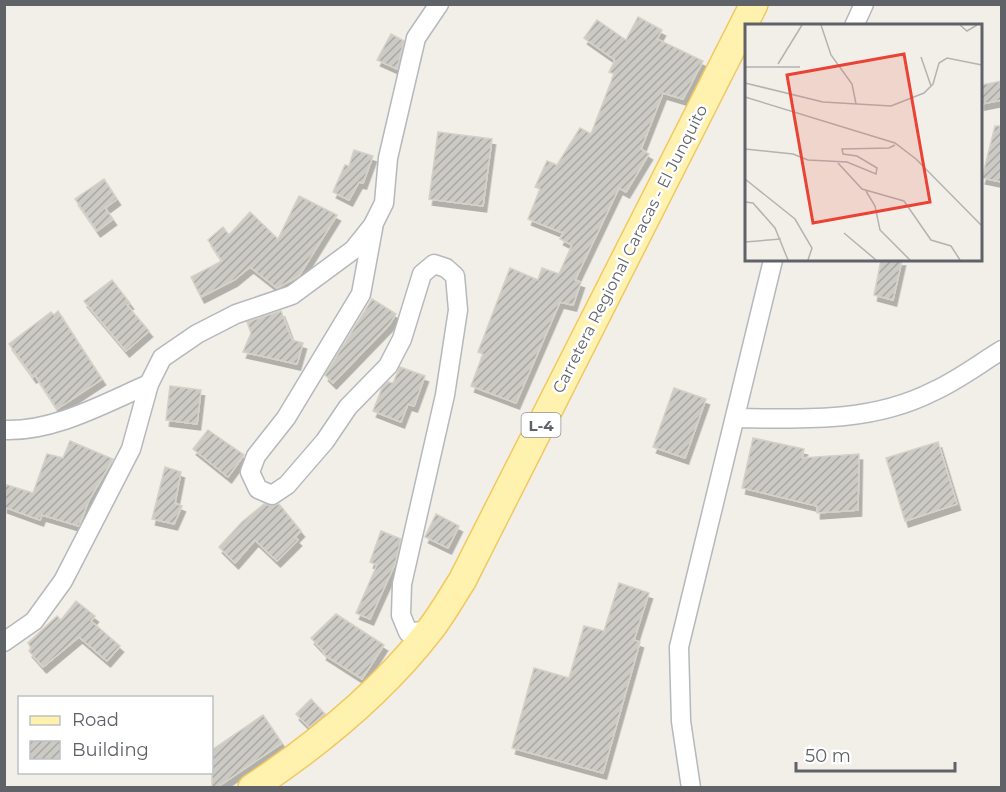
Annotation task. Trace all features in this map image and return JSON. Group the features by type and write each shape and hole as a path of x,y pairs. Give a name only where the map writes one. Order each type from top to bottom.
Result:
{"main road":[{"name":"Carretera Regional Caracas - El Junquito","path":"252,788 302,754 353,713 430,631 462,581 754,4"}],"street":[{"path":"4,642 34,621 63,582 131,448 149,384 162,358 197,334 236,314 292,295 352,250 374,223 384,203 388,158 416,38 439,4"},
{"path":"855,24 864,4"},
{"path":"374,223 361,294 286,418 256,456 250,472 258,489 272,495 287,485 325,441 348,407 388,366 402,339 422,274 434,264 446,268 455,276 458,310 445,395 402,584 401,615 408,632 430,631"},
{"path":"691,788 681,721 680,647 773,261"},
{"path":"735,417 826,419 869,414 933,392 1002,350"},
{"path":"4,430 35,428 83,412 149,384"}],"building":[{"path":"638,17 662,30 657,39 703,61 683,99 663,93 641,149 649,154 626,192 619,188 575,280 581,282 573,305 560,302 516,403 471,386 483,354 478,352 510,268 538,280 542,268 559,274 572,245 560,239 563,233 528,219 540,189 535,187 547,161 557,165 580,128 591,134 614,74 609,72 615,60 584,38 597,20 626,40"},
{"path":"391,34 404,41 397,69 377,60"},
{"path":"1002,81 1002,100 982,104 982,85"},
{"path":"995,126 1002,126 1002,182 982,178"},
{"path":"438,132 492,139 483,206 429,199"},
{"path":"354,150 373,156 363,183 359,182 349,200 333,192 345,165 349,166"},
{"path":"104,179 117,199 105,208 113,219 97,231 75,199"},
{"path":"299,196 337,215 299,276 277,288 250,267 234,280 201,297 191,277 222,261 208,240 223,227 229,235 250,212 278,239"},
{"path":"881,261 902,261 893,300 874,295"},
{"path":"112,280 130,303 127,305 149,331 126,351 84,301"},
{"path":"372,299 396,314 389,325 333,383 325,375"},
{"path":"58,311 102,379 57,409 35,375 33,377 9,344 51,312 54,315"},
{"path":"281,311 292,340 303,343 297,364 243,352 251,333 247,322"},
{"path":"400,367 425,376 414,406 408,404 401,422 373,411 382,388 388,382 393,383"},
{"path":"170,386 201,390 197,424 166,420"},
{"path":"674,388 706,399 685,458 653,447"},
{"path":"208,430 244,455 228,477 193,449"},
{"path":"753,438 804,449 802,458 859,454 858,510 817,513 817,506 742,488"},
{"path":"70,441 113,459 89,500 79,526 42,515 40,520 4,507 4,484 33,493 47,454 63,458"},
{"path":"938,442 957,504 905,521 886,458"},
{"path":"165,467 181,472 175,503 182,506 174,524 152,519"},
{"path":"264,504 272,506 279,504 301,531 295,537 298,540 277,561 255,540 235,563 219,547 242,522"},
{"path":"436,514 459,526 448,548 425,537"},
{"path":"381,531 401,539 395,564 370,619 356,613 377,565 370,562"},
{"path":"619,583 649,593 634,640 640,642 603,773 512,748 534,668 569,678 584,626 604,631"},
{"path":"76,601 95,616 91,621 120,646 107,661 79,637 43,667 29,651 31,648 28,643 57,616 61,620"},
{"path":"336,614 384,645 362,679 323,654 324,652 311,638"},
{"path":"311,699 325,714 309,727 296,714"},
{"path":"263,715 282,743 216,788 212,788 213,749"}]}
